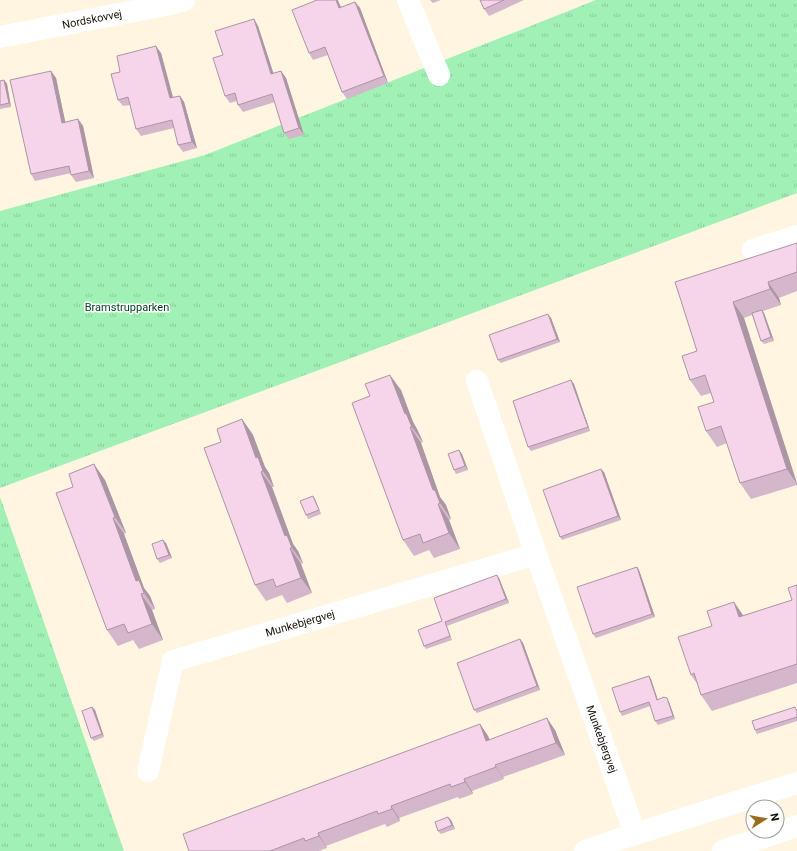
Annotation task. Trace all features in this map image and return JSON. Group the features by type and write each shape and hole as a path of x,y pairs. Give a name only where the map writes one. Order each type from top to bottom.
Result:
{"street":[{"name":"Nordskovvej","path":"0,37 171,4 184,0"},
{"path":"408,0 439,75"},
{"path":"753,250 797,236"},
{"name":"Munkebjergvej","path":"477,381 536,554 635,834"},
{"name":"Munkebjergvej","path":"148,771 173,661 536,554"},
{"path":"585,851 797,783"},
{"path":"723,851 797,826"}],"green space":[{"name":"Bramstrupparken","path":"596,0 797,0 797,193 0,488 0,211 205,155"},
{"path":"0,497 124,851 0,851"}],"building":[{"path":"317,0 336,0 339,8 355,2 384,76 342,92 325,47 309,53 292,10"},
{"path":"480,0 504,0 484,9"},
{"path":"254,19 271,74 281,71 299,128 284,133 272,94 238,105 235,93 225,96 213,58 223,55 215,31"},
{"path":"156,46 170,98 180,96 192,142 178,145 172,120 136,129 128,97 118,100 111,74 120,72 117,56"},
{"path":"51,71 62,123 78,119 89,171 71,175 69,166 31,174 10,80"},
{"path":"4,80 9,103 0,105 0,81"},
{"path":"797,243 797,272 768,282 770,289 733,302 787,469 740,483 721,426 706,431 698,407 714,402 705,375 690,380 682,356 697,351 675,282"},
{"path":"762,310 771,337 761,341 752,313"},
{"path":"548,314 557,339 498,360 489,335"},
{"path":"390,375 405,414 406,413 412,427 410,427 433,490 435,490 440,503 438,504 449,533 423,543 420,534 403,540 352,403 370,396 365,384"},
{"path":"571,380 588,427 528,447 513,401"},
{"path":"242,419 256,458 258,457 263,471 261,472 285,536 287,535 292,548 290,548 301,578 276,587 273,579 255,585 204,448 221,442 217,429"},
{"path":"459,450 465,466 454,470 448,454"},
{"path":"94,464 115,517 113,518 136,581 139,580 144,593 141,594 152,624 128,633 124,624 107,630 56,493 73,487 69,474"},
{"path":"601,469 618,516 560,537 543,490"},
{"path":"313,496 319,510 306,515 300,501"},
{"path":"163,540 169,555 157,559 152,544"},
{"path":"637,567 652,614 593,634 577,587"},
{"path":"497,575 506,599 445,622 450,636 424,646 418,630 442,621 434,598"},
{"path":"797,585 797,664 701,695 694,673 691,675 678,637 712,626 707,611 734,602 739,617 792,600 788,588"},
{"path":"520,639 537,686 474,710 457,663"},
{"path":"649,676 657,700 664,697 667,698 673,716 655,721 649,702 620,712 612,688"},
{"path":"92,707 102,734 91,738 82,711"},
{"path":"795,707 797,717 755,730 752,721"},
{"path":"547,718 556,743 495,765 496,767 464,779 465,782 451,787 450,784 391,806 392,809 378,814 377,811 318,833 319,836 305,841 304,838 270,851 189,851 183,834 480,724 486,741"},
{"path":"448,817 452,825 438,831 435,822"}]}
